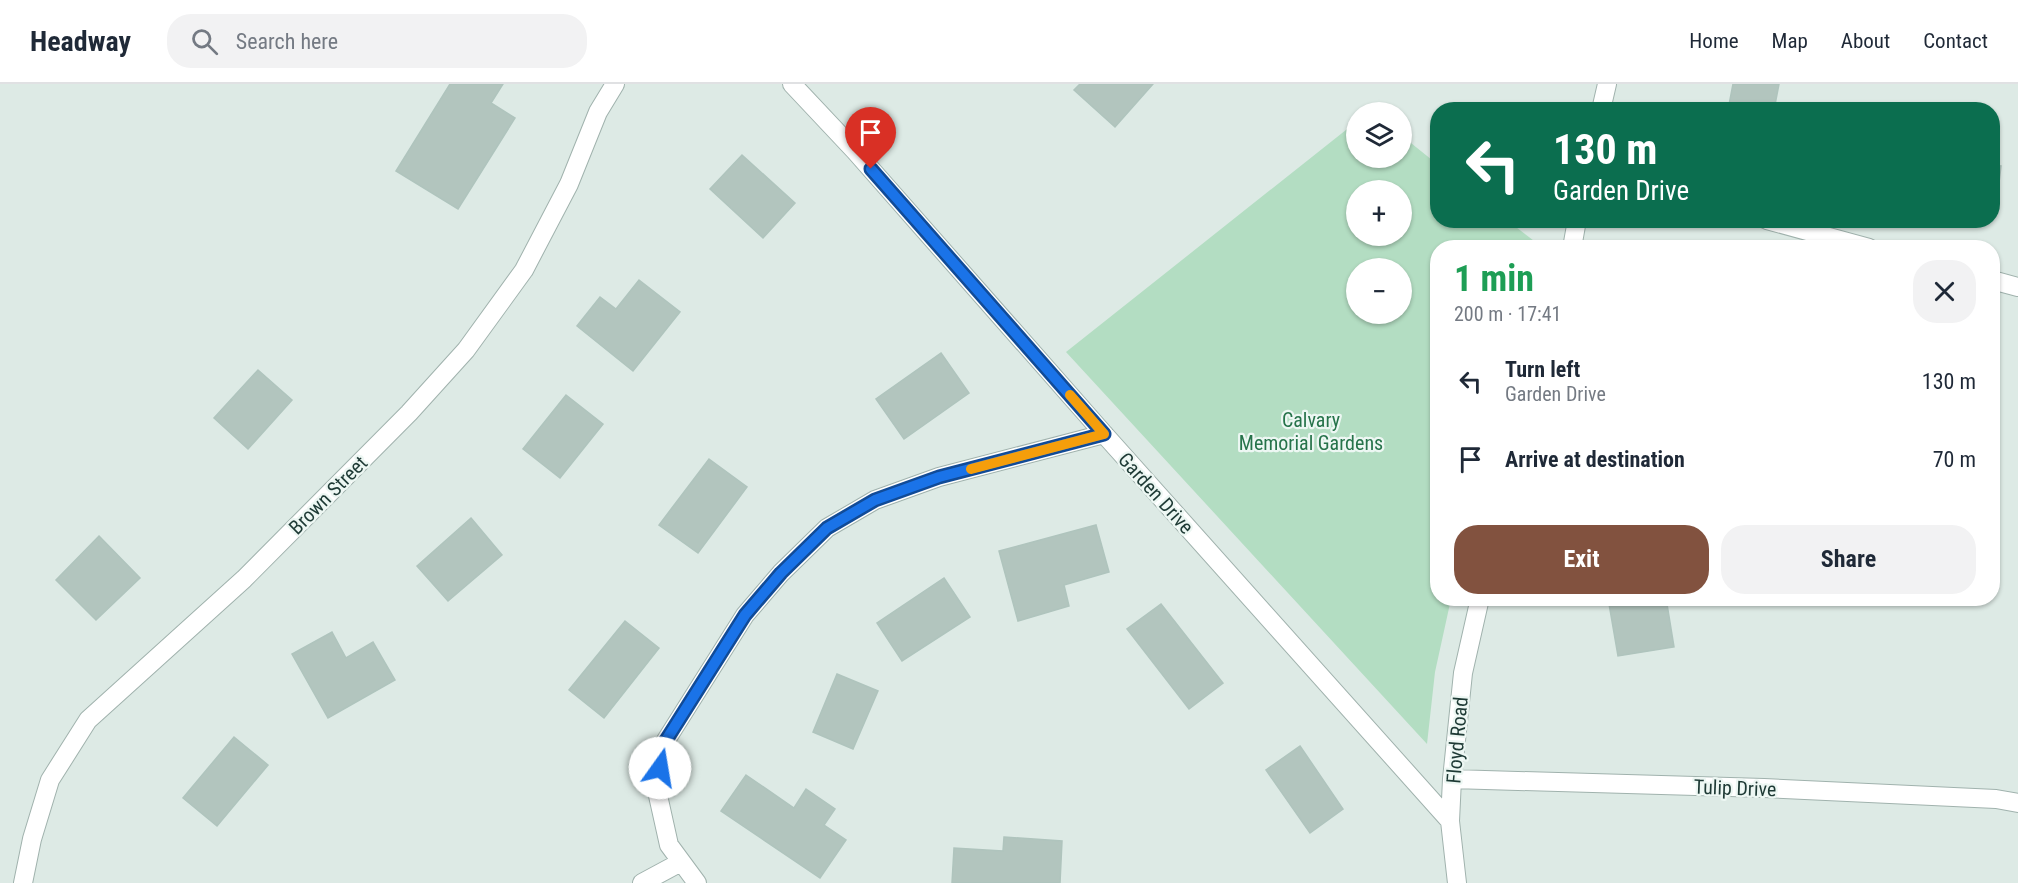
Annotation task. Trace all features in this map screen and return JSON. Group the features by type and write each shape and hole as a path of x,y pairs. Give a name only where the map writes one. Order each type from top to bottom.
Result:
{"street":[{"name":"Brown Street","path":"23,883 32,839 50,780 88,720 244,579 409,413 466,350 524,270 569,184 598,112 615,84"},
{"name":"Garden Drive","path":"792,84 855,151 1450,821"},
{"path":"1602,102 1607,84"},
{"path":"1796,228 1840,240"},
{"path":"2000,282 2018,287"},
{"path":"697,883 669,845 657,791 663,745 745,615 781,573 827,528 875,500 939,477 1104,434"},
{"name":"Floyd Road","path":"1457,883 1450,821 1452,778 1463,673 1478,606"},
{"name":"Tulip Drive","path":"1452,778 1776,789 1996,799 2018,803"},
{"path":"642,883 681,861"}],"green space":[{"name":"Calvary Memorial Gardens","path":"1346,130 1346,168 1412,168 1412,144 1430,158 1430,228 1517,228 1533,240 1430,240 1430,606 1449,606 1435,672 1427,744 1066,352"}],"building":[{"path":"450,84 503,84 491,103 515,118 458,209 396,171"},
{"path":"1080,84 1153,84 1115,127 1074,90"},
{"path":"1733,84 1779,84 1776,102 1730,102"},
{"path":"742,155 795,203 763,238 710,189"},
{"path":"639,280 680,312 633,371 577,326 600,297 616,309"},
{"path":"941,353 969,393 904,439 876,399"},
{"path":"258,370 292,400 248,449 214,418"},
{"path":"566,395 603,424 560,478 523,449"},
{"path":"709,459 747,487 698,553 659,525"},
{"path":"471,518 502,555 448,601 417,566"},
{"path":"1096,525 1109,572 1064,585 1069,606 1018,621 999,551"},
{"path":"99,536 140,578 96,620 56,580"},
{"path":"944,578 970,617 902,661 877,623"},
{"path":"1161,604 1223,683 1189,709 1127,629"},
{"path":"1609,606 1667,606 1674,647 1618,656"},
{"path":"625,621 659,648 604,718 569,690"},
{"path":"332,632 346,658 373,642 395,680 328,718 292,654"},
{"path":"837,674 878,691 853,749 813,732"},
{"path":"234,737 268,765 217,826 183,798"},
{"path":"1300,746 1343,809 1310,833 1266,770"},
{"path":"746,775 794,808 806,789 835,809 824,825 846,840 820,878 721,811"},
{"path":"1004,837 1062,841 1060,883 952,883 954,848 1003,851"}],"slow traffic":[{"path":"971,469 1104,434 1070,395"}],"route":[{"path":"660,768 663,745 745,615 781,573 827,528 875,500 939,477 1104,434 871,169"}]}
